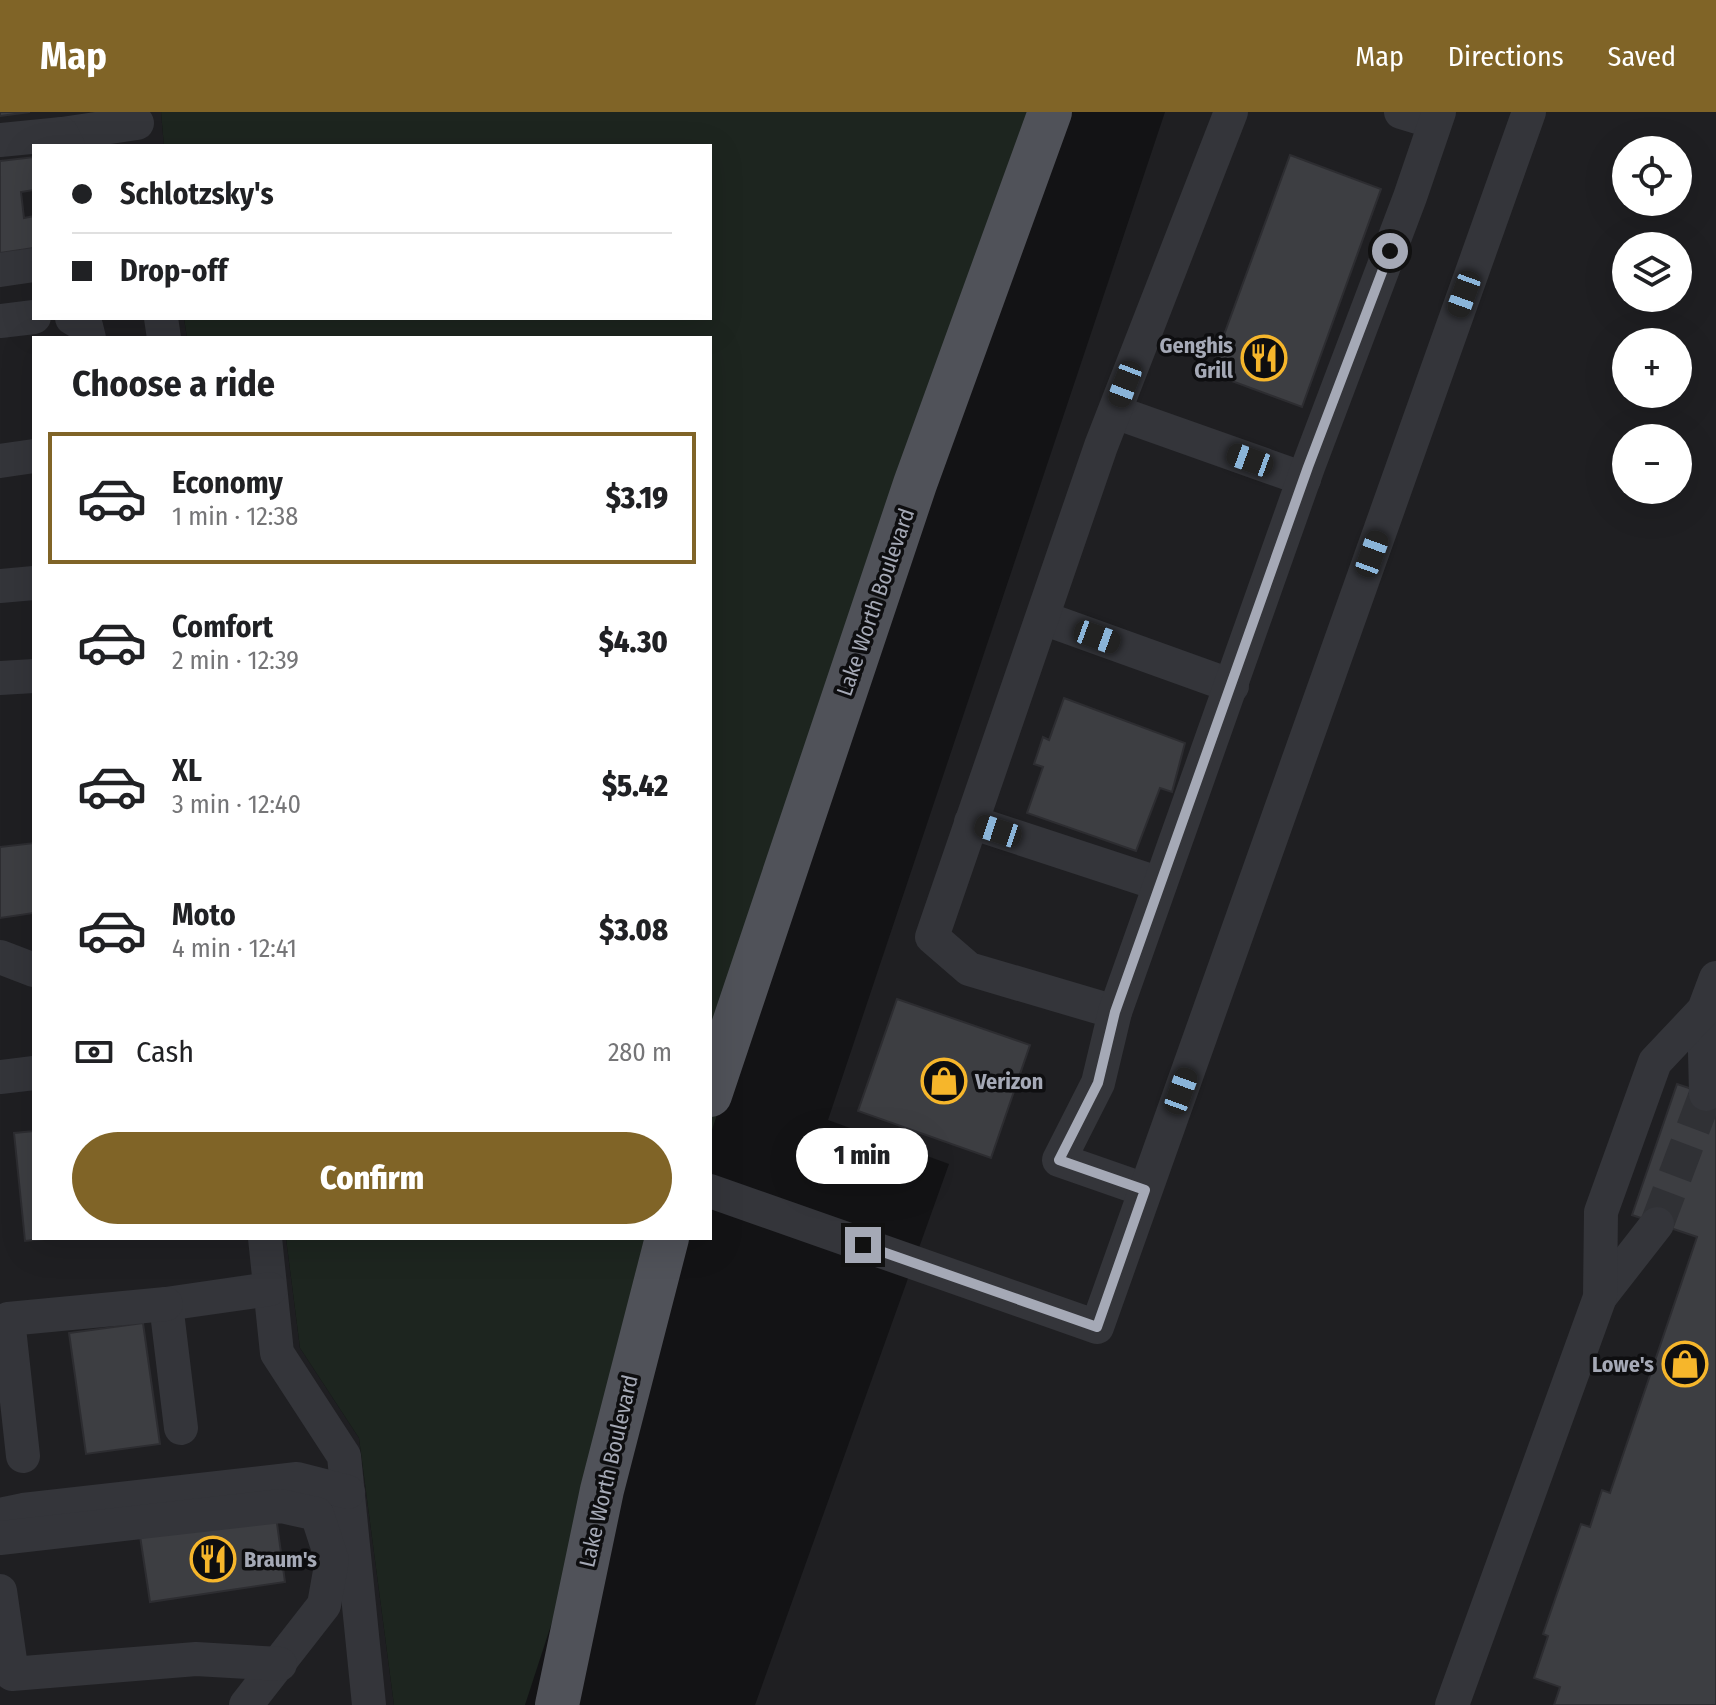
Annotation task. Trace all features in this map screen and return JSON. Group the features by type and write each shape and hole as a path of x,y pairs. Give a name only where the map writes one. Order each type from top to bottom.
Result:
{"main road":[{"name":"Lake Worth Boulevard","path":"712,1089 915,484 1050,112"},
{"name":"Lake Worth Boulevard","path":"557,1705 602,1490 666,1240"}],"lane":[{"path":"1115,1012 969,969 932,937 1115,412 1231,112"},
{"path":"1145,1190 1059,1160 1098,1083 1115,1012 1304,479 1437,117 1401,112"},
{"path":"712,1192 1097,1327 1529,112"},
{"path":"0,140 65,140 138,127"},
{"path":"0,270 32,265"},
{"path":"0,321 32,317"},
{"path":"76,320 86,326 88,336"},
{"path":"1115,412 1304,479"},
{"path":"0,461 32,456"},
{"path":"0,586 32,583"},
{"path":"1043,618 1232,686"},
{"path":"0,678 32,676"},
{"path":"971,822 1160,884"},
{"path":"0,957 32,969"},
{"path":"1706,1094 1712,992"},
{"path":"1600,1297 1601,1212 1655,1062 1712,992"},
{"path":"0,1077 32,1073"},
{"path":"1452,1705 1600,1297 1657,1224"},
{"path":"265,1240 277,1353 344,1456 369,1705"},
{"path":"23,1456 4,1321 166,1304 270,1289"},
{"path":"166,1304 181,1428"},
{"path":"0,1515 297,1479 348,1492"},
{"path":"0,1538 281,1506 317,1514 332,1560 324,1605 246,1705"},
{"path":"0,1591 6,1674 196,1659 280,1664"}],"shaded area":[{"path":"0,112 161,112 164,144 32,144 32,320 184,320 187,336 32,336 32,1240 286,1240 300,1348 359,1438 394,1705 0,1705"},
{"path":"161,112 1044,112 712,1130 712,336 187,336 184,320 712,320 712,144 164,144"},
{"path":"1165,112 1716,112 1716,1705 755,1705 949,1164 828,1120"},
{"path":"286,1240 676,1240 525,1705 394,1705 359,1438 300,1348"}],"building":[{"path":"0,112 30,112 0,116"},
{"path":"1290,155 1381,189 1302,407 1210,373"},
{"path":"32,157 32,190 21,192 24,218 32,216 32,248 0,253 0,161"},
{"path":"1064,698 1185,743 1172,792 1160,788 1136,851 1027,813 1043,767 1034,764 1043,737 1049,740"},
{"path":"32,843 32,913 0,918 0,847"},
{"path":"897,999 1030,1045 991,1158 858,1111"},
{"name":"Lowe's","path":"1677,1084 1716,1097 1716,1705 1554,1705 1560,1687 1534,1678 1548,1636 1543,1634 1581,1524 1590,1527 1602,1490 1610,1493 1697,1237 1632,1215"},
{"path":"32,1131 32,1240 35,1240 25,1241 14,1133"},
{"path":"143,1323 160,1444 86,1454 69,1333"},
{"name":"Braum's","path":"276,1516 285,1582 150,1602 140,1536"}],"tunnel":[{"path":"1657,1224 1706,1094"}],"place":[{"name":"Genghis Grill","path":"1264,358"},
{"name":"Verizon","path":"944,1081"},
{"name":"Lowe's","path":"1685,1364"},
{"name":"Braum's","path":"213,1559"}],"route":[{"path":"863,1245 1097,1327 1145,1190 1059,1160 1098,1083 1115,1012 1308,467 1390,251"}]}
